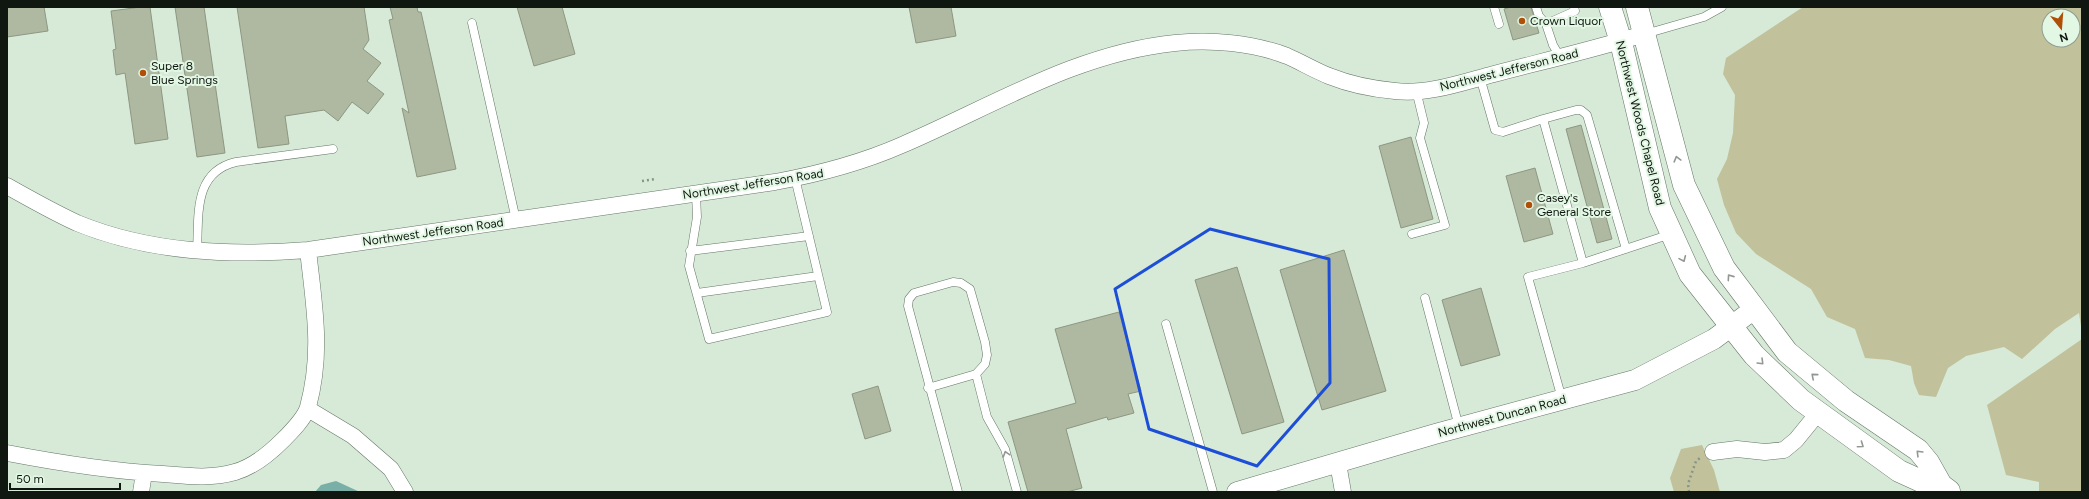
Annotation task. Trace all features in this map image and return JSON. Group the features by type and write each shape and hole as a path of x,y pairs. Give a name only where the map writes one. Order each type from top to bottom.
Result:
{"main road":[{"name":"Northwest Woods Chapel Road","path":"1610,7 1621,42 1660,208 1690,274 1730,327 1778,380 1818,413 1899,471 1921,481 1945,488"},
{"name":"Northwest Woods Chapel Road","path":"1636,7 1684,185 1724,268 1753,310 1787,352 1819,380 1918,450 1928,462 1945,488"}],"street":[{"name":"Northwest Jefferson Road","path":"7,186 43,207 79,223 161,246 197,251 260,254 308,250 696,194 822,173 854,164 903,145 1030,84 1078,66 1131,50 1175,42 1215,41 1251,47 1286,56 1329,76 1363,86 1398,92 1463,83 1480,77 1621,42 1644,34"},
{"path":"7,453 58,463 144,473 202,477 218,476 237,471 273,450 290,434 308,409 316,366 318,340 308,250"},
{"name":"Northwest Duncan Road","path":"1237,492 1459,428 1635,380 1714,339 1753,310"},
{"path":"308,409 353,436 391,469 405,492"},
{"path":"1713,452 1737,449 1765,452 1784,450 1796,440 1818,413"},
{"path":"1338,463 1343,492"},
{"path":"140,492 144,473"}],"lane":[{"path":"1494,7 1499,24"},
{"path":"1536,7 1539,16 1546,24 1553,45 1560,57"},
{"path":"1562,7 1565,15"},
{"path":"1546,24 1574,11 1574,7"},
{"path":"1644,34 1704,17 1722,7"},
{"path":"472,23 516,220"},
{"path":"1480,77 1495,130 1503,132 1576,110 1581,110 1587,115 1626,249"},
{"path":"1412,234 1445,225 1420,138 1424,123 1416,90"},
{"path":"1543,119 1583,263"},
{"path":"197,251 199,205 205,185 212,172 224,165 236,162 333,149"},
{"path":"696,194 697,217 690,251 689,266 709,339 826,312 795,178"},
{"path":"1562,400 1528,277 1583,263 1672,234"},
{"path":"690,251 809,236"},
{"path":"697,294 818,276"},
{"path":"928,388 976,374 985,364 987,355 985,342 970,289 961,283 953,282 914,293 909,298 909,314 928,388 958,492"},
{"path":"1425,298 1459,428"},
{"path":"1166,324 1213,492"},
{"path":"976,374 987,417 1005,449 1017,492"}],"path":[{"path":"642,181 655,179"},
{"path":"1689,492 1688,484 1696,461 1713,452"}],"highlighted area":[{"path":"1210,229 1329,259 1330,383 1257,466 1149,429 1115,289"}],"green space":[{"path":"1803,7 2082,7 2082,333 2079,313 2055,329 2022,359 2004,347 1966,356 1948,368 1936,397 1919,395 1914,383 1911,366 1889,360 1865,358 1855,329 1827,317 1811,289 1756,254 1736,233 1724,205 1717,179 1727,159 1733,133 1735,95 1723,74 1726,58"},
{"path":"2082,339 2082,492 2039,492 2039,482 2006,475 1987,405"},
{"path":"1702,445 1714,470 1720,492 1674,492 1670,478 1681,449"}],"water":[{"path":"336,481 360,492 315,492 321,485"}],"building":[{"path":"7,7 44,7 48,31 7,37"},
{"path":"150,7 168,139 135,144 125,73 116,75 113,50 116,49 111,11"},
{"path":"175,7 204,7 225,153 197,157"},
{"path":"237,7 364,7 369,40 363,49 381,63 367,81 384,94 368,114 352,102 338,121 324,110 285,116 289,144 258,148"},
{"path":"390,7 417,7 418,12 421,12 456,169 417,177 402,108 409,113 389,20 393,19"},
{"path":"517,7 562,7 575,54 534,66"},
{"path":"909,7 951,7 956,36 916,43"},
{"name":"Crown Liquor","path":"1511,7 1531,7 1539,33 1513,40 1504,9"},
{"name":"Casey's General Store","path":"1581,125 1612,239 1597,243 1566,129"},
{"path":"1411,137 1433,219 1401,228 1379,146"},
{"name":"Casey's General Store","path":"1535,168 1553,234 1524,242 1506,176"},
{"path":"1344,250 1386,391 1322,410 1280,270"},
{"path":"1237,267 1284,422 1242,434 1195,280"},
{"path":"1481,288 1500,355 1461,366 1442,300"},
{"path":"1119,312 1141,391 1128,394 1134,413 1108,420 1107,417 1066,429 1082,488 1067,492 1028,492 1008,422 1076,403 1055,329"},
{"path":"878,386 891,431 865,439 852,394"}],"place":[{"name":"Crown Liquor","path":"1522,21"},
{"name":"Super 8 Blue Springs","path":"143,73"},
{"name":"Casey's General Store","path":"1529,205"}]}
